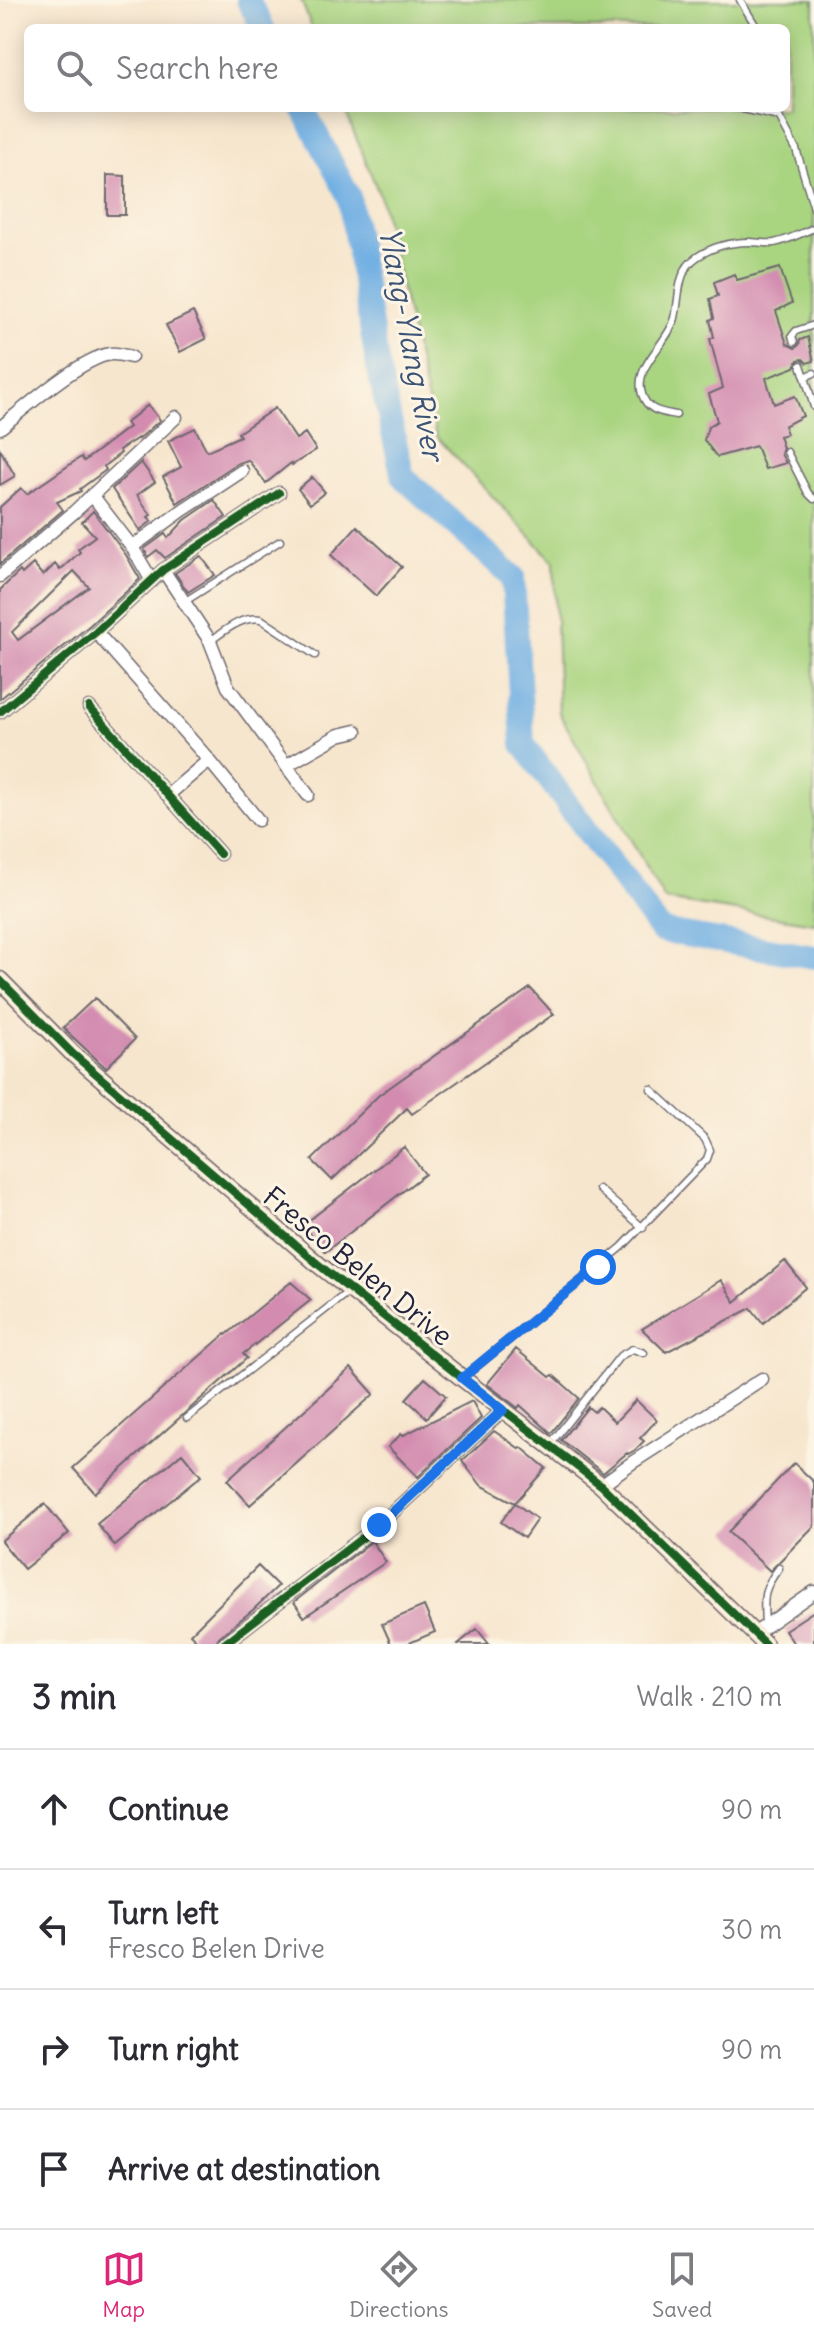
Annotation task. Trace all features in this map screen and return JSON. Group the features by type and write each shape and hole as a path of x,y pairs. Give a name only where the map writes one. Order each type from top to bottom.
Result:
{"street":[{"path":"0,428 56,383 94,360 107,354 131,357"},
{"path":"0,576 176,417"},
{"path":"132,547 242,471"},
{"path":"0,712 96,632 163,570 279,493"},
{"path":"92,495 132,547 152,581"},
{"path":"163,570 210,641 228,687 308,795"},
{"path":"96,632 258,820"},
{"path":"89,707 220,854"},
{"path":"287,765 329,739 356,731"},
{"path":"168,795 209,760"},
{"name":"Fresco Belen Drive","path":"0,980 73,1054 351,1290 601,1485 761,1635"},
{"path":"601,1485 762,1379"},
{"path":"224,1644 379,1525 503,1410"},
{"path":"761,1635 814,1592"}],"lane":[{"path":"740,0 755,24"},
{"path":"756,112 779,117"},
{"path":"778,112 791,136 814,208"},
{"path":"676,415 652,409 644,400 640,382 669,333 675,318 681,279 689,263 728,244 772,243 814,228"},
{"path":"794,342 792,336 796,331 814,325"},
{"path":"801,365 813,403"},
{"path":"805,377 814,373"},
{"path":"787,452 814,499"},
{"path":"184,602 280,541"},
{"path":"210,641 240,621 261,619 315,655"},
{"path":"462,1378 622,1247 707,1159 710,1150 705,1139 651,1089"},
{"path":"599,1189 643,1228"},
{"path":"187,1418 351,1290"},
{"path":"548,1446 620,1356 633,1349 644,1353"},
{"path":"761,1635 767,1585 779,1568"}],"green space":[{"path":"301,0 814,0 814,923 665,900 559,713 554,562 436,436 380,196 346,112 790,112 790,24 310,24"}],"building":[{"path":"107,175 125,176 125,215 107,215"},
{"path":"780,268 792,303 776,311 787,344 795,348 800,340 808,337 814,361 807,363 803,359 798,360 795,367 766,378 774,404 795,396 803,416 784,426 787,434 779,436 783,448 781,454 786,463 765,469 756,446 717,457 704,440 708,427 717,421 709,394 723,388 710,339 714,337 710,320 714,318 710,299 718,296 714,282 734,274 737,280"},
{"path":"193,312 206,339 180,352 166,325"},
{"path":"148,405 160,420 139,439 119,450 121,453 104,466 106,470 81,491 57,502 63,510 0,564 0,507 21,488 27,494 81,457 84,461 129,427 126,423"},
{"path":"275,408 296,439 305,433 316,450 291,463 266,483 248,460 238,463 177,503 163,477 181,467 168,441 195,428 207,451 240,436 238,433"},
{"path":"0,449 15,476 0,485"},
{"path":"141,462 155,482 137,495 152,521 140,530 112,489"},
{"path":"312,477 325,492 310,504 298,489"},
{"path":"214,500 226,517 165,558 157,550 148,557 144,549 165,534 168,538 185,520"},
{"path":"93,511 140,579 0,699 0,590 20,571 22,574 33,564 43,576 55,564 60,570 80,552 78,549 95,536 82,522","holes":["74,571 89,587 18,640 12,632"]},
{"path":"357,526 402,567 376,596 331,555"},
{"path":"201,556 215,575 188,592 175,573"},
{"path":"530,988 554,1014 412,1114 407,1108 332,1180 312,1160 379,1095"},
{"path":"95,998 135,1039 106,1068 63,1028"},
{"path":"404,1147 425,1174 325,1252 303,1225"},
{"path":"785,1261 806,1287 763,1323 751,1308 666,1352 642,1329 721,1280 735,1302"},
{"path":"291,1282 311,1300 243,1354 247,1358 95,1493 73,1468 225,1334"},
{"path":"516,1349 579,1398 551,1433 520,1405 518,1408 487,1384"},
{"path":"351,1368 374,1394 250,1505 227,1480"},
{"path":"425,1378 446,1396 427,1418 406,1399"},
{"path":"636,1400 657,1420 640,1438 644,1441 635,1450 603,1473 561,1440 588,1407 594,1412 599,1407 615,1422"},
{"path":"472,1401 481,1418 418,1477 388,1447 401,1434"},
{"path":"494,1431 521,1447 546,1468 515,1503 481,1485 462,1461"},
{"path":"182,1453 201,1476 115,1546 97,1524"},
{"path":"794,1463 814,1482 814,1526 770,1571 728,1532"},
{"path":"515,1503 537,1519 524,1538 501,1522"},
{"path":"45,1504 69,1533 24,1569 1,1541"},
{"path":"372,1541 386,1562 304,1617 294,1602"},
{"path":"258,1566 278,1586 219,1637 215,1644 200,1644 190,1634"},
{"path":"424,1606 435,1632 407,1644 391,1644 382,1624"},
{"path":"814,1611 814,1644 794,1644 785,1630"},
{"path":"477,1629 489,1644 458,1644"}],"waterway":[{"name":"Ylang-Ylang River","path":"248,0 261,24"},
{"name":"Ylang-Ylang River","path":"305,112 349,197 378,367 403,477 513,577 523,744 661,931 814,957"}],"cycle path":[{"path":"0,712 96,632 163,570 279,493"},
{"path":"89,707 220,854"},
{"path":"0,980 73,1054 319,1265 601,1485 765,1644"},
{"path":"224,1644 379,1525 503,1410"}],"route":[{"path":"379,1525 503,1410 462,1378 598,1267"}]}
